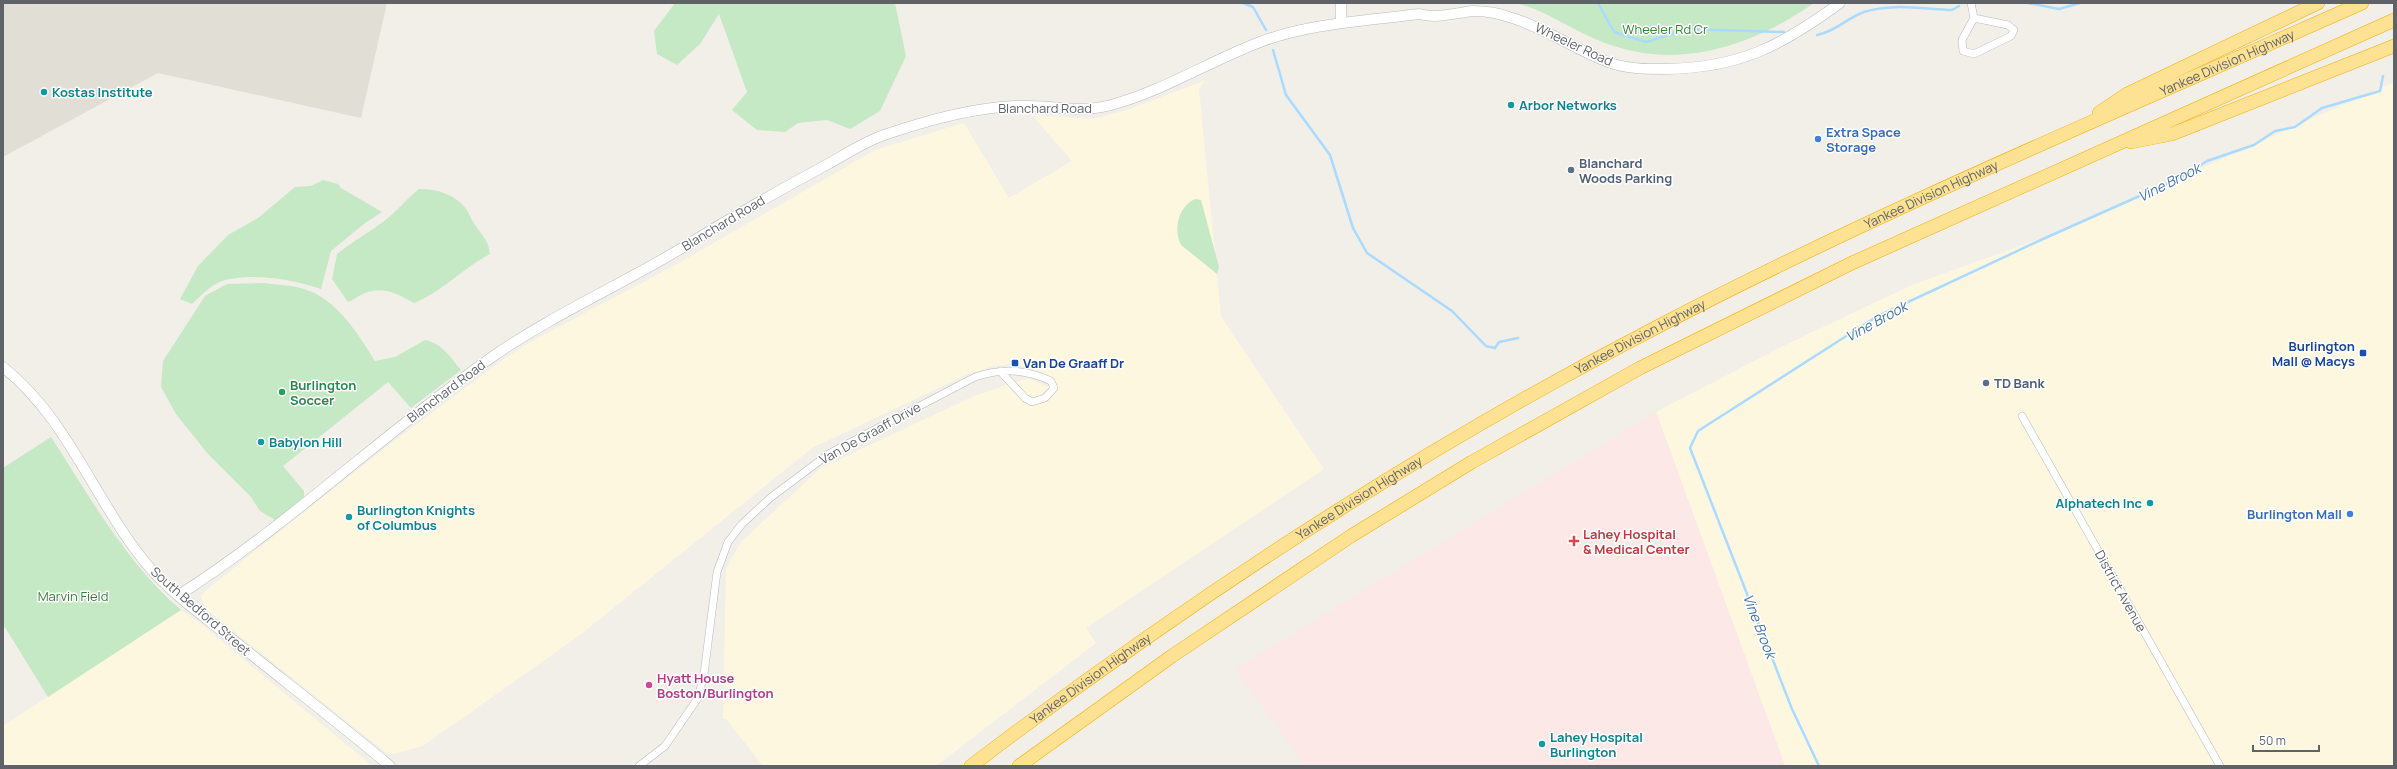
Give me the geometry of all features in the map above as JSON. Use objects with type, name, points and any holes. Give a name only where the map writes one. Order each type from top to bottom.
[{"type":"highway","points":[[2239,41],[2264,24],[2301,3]]},
{"type":"highway","points":[[2071,133],[2127,94],[2318,3]]},
{"type":"highway","name":"Yankee Division Highway","points":[[971,766],[1113,661],[1218,587],[1394,474],[1489,419],[1656,327],[1792,259],[1928,195],[2362,3]]},
{"type":"highway","name":"Yankee Division Highway","points":[[1020,766],[1172,656],[1345,540],[1472,462],[1565,408],[1640,368],[1852,263],[2394,20]]},
{"type":"highway","points":[[2345,65],[2394,40]]},
{"type":"highway","points":[[2108,147],[2172,134],[2394,46]]},
{"type":"main road","points":[[1341,3],[1341,23]]},
{"type":"main road","name":"Wheeler Road","points":[[1341,23],[1419,14],[1427,17],[1474,11],[1490,12],[1524,22],[1610,63],[1655,69],[1684,69],[1710,67],[1755,54],[1808,27],[1840,3]]},
{"type":"main road","name":"Blanchard Road","points":[[180,595],[260,540],[402,424],[515,342],[562,314],[658,262],[782,188],[866,143],[917,125],[985,109],[1028,106],[1074,110],[1103,107],[1139,95],[1257,43],[1308,28],[1341,23]]},
{"type":"main road","name":"South Bedford Street","points":[[3,367],[24,386],[44,409],[134,547],[160,578],[390,766]]},
{"type":"street","points":[[1971,3],[1974,18],[1962,40],[1963,51],[1974,54],[2011,36],[2014,30],[2008,25],[1974,18]]},
{"type":"street","name":"Van De Graaff Drive","points":[[639,766],[665,746],[676,733],[698,698],[704,674],[716,572],[728,542],[742,524],[770,498],[830,453],[974,377],[1000,371],[1018,370],[1032,373],[1051,381],[1054,388],[1045,398],[1032,402],[1024,398],[1000,371]]},
{"type":"street","name":"District Avenue","points":[[2022,416],[2220,766]]},
{"type":"shaded area","points":[[3,3],[387,3],[361,118],[158,73],[3,157]]},
{"type":"shaded area","points":[[1206,80],[1199,89],[1221,317],[1324,469],[1086,628],[1096,643],[936,766],[763,766],[726,719],[723,719],[726,569],[741,542],[821,468],[974,396],[1028,378],[1047,387],[1057,381],[1035,368],[1010,364],[993,366],[966,375],[812,448],[580,635],[423,746],[389,755],[206,609],[201,597],[205,591],[381,451],[501,361],[532,341],[672,267],[875,150],[964,123],[1009,198],[1072,161],[1032,115],[1094,119],[1127,110]]},
{"type":"shaded area","points":[[2394,82],[2394,766],[1785,766],[1656,412],[1783,346],[1912,285],[2056,233]]},
{"type":"shaded area","name":"Lahey Hospital & Medical Center","points":[[1656,412],[1785,766],[1305,766],[1235,669]]},
{"type":"shaded area","points":[[181,610],[201,624],[372,766],[3,766],[3,726]]},
{"type":"green space","points":[[675,3],[895,3],[906,56],[880,111],[850,129],[827,120],[798,123],[785,132],[757,130],[732,110],[747,92],[719,14],[700,44],[677,65],[657,54],[654,31]]},
{"type":"green space","name":"Wheeler Rd Cr","points":[[1516,3],[1814,3],[1766,31],[1740,42],[1714,50],[1687,54],[1660,55],[1633,51],[1605,43],[1539,11]]},
{"type":"green space","points":[[323,180],[338,184],[341,188],[382,212],[365,223],[331,251],[321,289],[286,280],[249,277],[225,280],[216,284],[192,304],[180,299],[198,266],[228,235],[258,218],[295,187],[311,186]]},
{"type":"green space","points":[[419,189],[445,193],[462,204],[483,235],[490,254],[434,293],[414,303],[396,294],[378,290],[365,293],[348,302],[332,279],[337,254],[388,218]]},
{"type":"green space","points":[[1195,199],[1201,200],[1219,267],[1217,274],[1181,245],[1179,239],[1177,226],[1181,213],[1189,203]]},
{"type":"green space","points":[[264,283],[304,289],[327,301],[354,329],[375,361],[395,357],[425,340],[441,348],[450,356],[461,370],[411,408],[388,382],[283,466],[304,491],[304,497],[275,520],[260,511],[251,497],[208,454],[176,414],[161,387],[163,361],[205,296],[227,284]]},
{"type":"green space","name":"Marvin Field","points":[[51,437],[95,506],[126,550],[161,592],[181,610],[48,697],[3,624],[3,468]]},
{"type":"waterway","points":[[1243,3],[1253,7],[1266,30]]},
{"type":"waterway","points":[[1598,3],[1614,32],[1646,42],[1687,29],[1784,32]]},
{"type":"waterway","points":[[2028,3],[2059,9],[2080,3]]},
{"type":"waterway","points":[[1817,35],[1830,31],[1858,15],[1874,9],[1908,7],[1952,10],[1959,6]]},
{"type":"waterway","points":[[1273,50],[1286,95],[1330,155],[1353,228],[1367,253],[1452,311],[1486,346],[1495,348],[1499,342],[1518,338]]},
{"type":"waterway","name":"Vine Brook","points":[[1819,766],[1792,709],[1690,448],[1698,431],[1876,317],[2043,239],[2180,178],[2207,161],[2254,145],[2275,131],[2295,127],[2322,108],[2380,91],[2383,76]]},
{"type":"place","name":"Kostas Institute","points":[[44,92]]},
{"type":"place","name":"Arbor Networks","points":[[1511,105]]},
{"type":"place","name":"Extra Space Storage","points":[[1818,139]]},
{"type":"place","name":"Blanchard Woods Parking","points":[[1571,170]]},
{"type":"place","name":"Burlington Mall @ Macys","points":[[2363,353]]},
{"type":"place","name":"Van De Graaff Dr","points":[[1015,363]]},
{"type":"place","name":"TD Bank","points":[[1986,383]]},
{"type":"place","name":"Burlington Soccer","points":[[282,392]]},
{"type":"place","name":"Babylon Hill","points":[[261,442]]},
{"type":"place","name":"Alphatech Inc","points":[[2150,503]]},
{"type":"place","name":"Burlington Mall","points":[[2350,514]]},
{"type":"place","name":"Burlington Knights of Columbus","points":[[349,517]]},
{"type":"place","name":"Lahey Hospital & Medical Center","points":[[1574,541]]},
{"type":"place","name":"Hyatt House Boston/Burlington","points":[[649,685]]},
{"type":"place","name":"Lahey Hospital Burlington","points":[[1542,744]]}]
